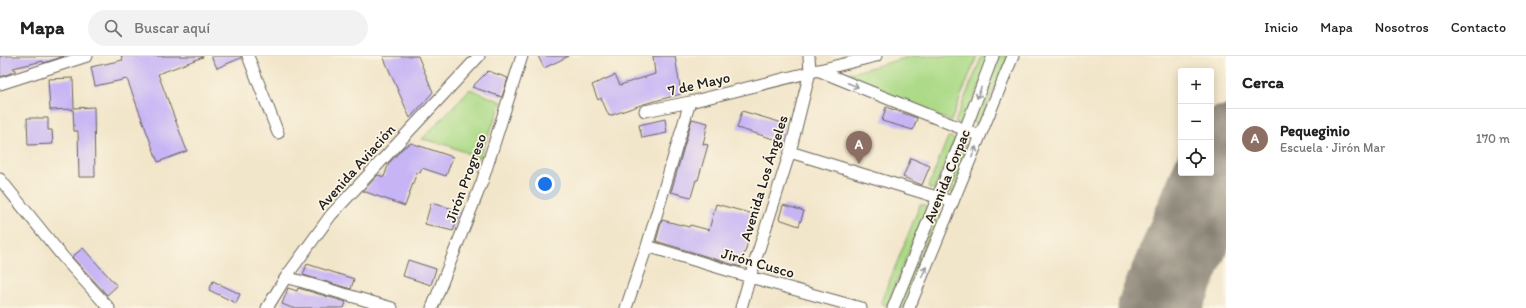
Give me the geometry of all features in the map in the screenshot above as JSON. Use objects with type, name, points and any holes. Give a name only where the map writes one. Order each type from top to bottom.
[{"type":"street","points":[[0,84],[87,56]]},
{"type":"street","points":[[248,56],[278,134]]},
{"type":"street","name":"Avenida Aviación","points":[[267,308],[286,278],[331,215],[479,56]]},
{"type":"street","name":"Jirón Progreso","points":[[432,308],[482,182],[522,56]]},
{"type":"street","name":"Avenida Los Ángeles","points":[[741,308],[790,152],[813,71],[809,56]]},
{"type":"street","name":"7 de Mayo","points":[[645,111],[690,102],[876,56]]},
{"type":"street","name":"Avenida Corpac","points":[[892,308],[965,130],[993,56]]},
{"type":"street","name":"Avenida Corpac","points":[[909,308],[1013,56]]},
{"type":"street","points":[[813,71],[980,136]]},
{"type":"street","points":[[626,308],[647,246],[690,102]]},
{"type":"street","points":[[790,152],[953,202]]},
{"type":"street","points":[[0,179],[63,257],[109,308]]},
{"type":"street","name":"Jirón Cusco","points":[[647,246],[861,308]]},
{"type":"street","points":[[286,278],[392,308]]},
{"type":"green space","points":[[912,56],[977,56],[951,121],[833,78]]},
{"type":"green space","points":[[982,56],[992,56],[963,125],[955,122]]},
{"type":"green space","points":[[999,56],[1009,56],[978,126],[972,122]]},
{"type":"green space","points":[[470,89],[502,102],[479,158],[447,145],[422,139]]},
{"type":"green space","points":[[948,137],[952,137],[955,140],[934,190],[928,188]]},
{"type":"green space","points":[[965,144],[971,148],[952,193],[945,191]]},
{"type":"green space","points":[[920,205],[924,205],[927,208],[887,305],[884,305],[881,302]]},
{"type":"green space","points":[[937,214],[943,217],[906,308],[897,308]]},
{"type":"building","points":[[0,56],[64,56],[44,63],[43,61],[13,68],[16,71],[0,77]]},
{"type":"building","points":[[121,56],[203,56],[158,74],[187,151],[158,162],[127,79],[95,86],[91,67],[123,60]]},
{"type":"building","points":[[211,56],[241,56],[241,58],[217,68]]},
{"type":"building","points":[[383,56],[418,56],[433,92],[410,118]]},
{"type":"building","points":[[538,56],[569,56],[544,68]]},
{"type":"building","points":[[653,56],[675,56],[681,94],[644,104],[609,116],[601,98],[598,100],[592,85],[615,75],[620,85],[655,74]]},
{"type":"building","points":[[488,71],[508,78],[502,97],[472,87]]},
{"type":"building","points":[[73,78],[74,108],[94,107],[95,177],[79,177],[78,131],[74,131],[73,109],[50,110],[48,79]]},
{"type":"building","points":[[886,107],[917,118],[913,130],[882,121]]},
{"type":"building","points":[[742,111],[786,124],[781,141],[737,128]]},
{"type":"building","points":[[27,118],[48,118],[48,130],[52,130],[53,144],[28,145]]},
{"type":"building","points":[[665,119],[667,133],[642,138],[639,125]]},
{"type":"building","points":[[692,119],[708,123],[703,144],[708,145],[698,180],[696,180],[691,197],[671,192]]},
{"type":"building","points":[[411,143],[453,157],[446,176],[422,168],[420,173],[417,172],[405,206],[363,191],[378,175],[384,177],[389,163],[403,148]]},
{"type":"building","points":[[911,158],[930,166],[922,185],[903,177]]},
{"type":"building","points":[[431,203],[461,211],[453,231],[425,224]]},
{"type":"building","points":[[716,204],[753,214],[745,240],[748,241],[741,267],[656,241],[662,220],[689,227],[690,225],[709,230]]},
{"type":"building","points":[[783,205],[804,211],[799,226],[779,219]]},
{"type":"building","points":[[83,248],[117,286],[107,295],[72,257]]},
{"type":"building","points":[[408,260],[436,269],[431,285],[403,276]]},
{"type":"building","points":[[307,264],[354,279],[351,289],[303,275]]},
{"type":"building","points":[[213,281],[240,294],[236,303],[209,290]]},
{"type":"building","points":[[288,288],[297,291],[298,288],[346,302],[344,308],[292,308],[282,304]]},
{"type":"taxiway","points":[[1153,308],[1162,301]]},
{"type":"runway","points":[[1159,308],[1226,147]]},
{"type":"place","name":"Pequeginio","points":[[859,164]]}]
